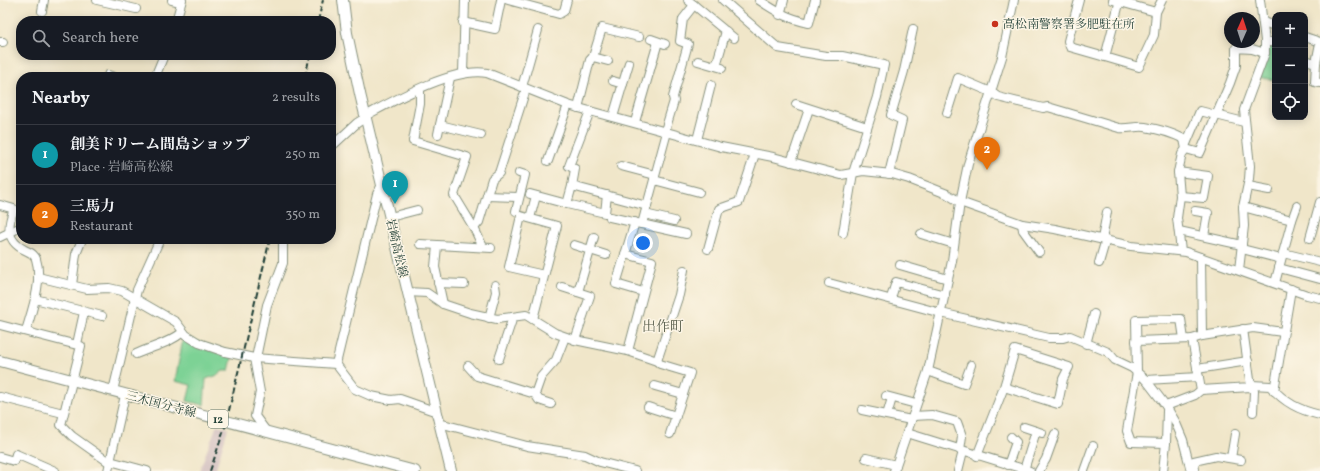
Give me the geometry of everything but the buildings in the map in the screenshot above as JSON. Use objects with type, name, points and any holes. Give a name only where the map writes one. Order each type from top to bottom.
[{"type":"main road","name":"岩崎高松線","points":[[343,0],[351,56],[451,471]]},
{"type":"main road","name":"三木国分寺線","points":[[0,361],[266,431],[402,469],[415,471]]},
{"type":"street","points":[[42,11],[44,0]]},
{"type":"street","points":[[98,0],[117,2],[136,9]]},
{"type":"street","points":[[172,0],[181,1],[177,16]]},
{"type":"street","points":[[463,74],[463,22],[466,0]]},
{"type":"street","points":[[463,22],[495,29],[501,0]]},
{"type":"street","points":[[508,0],[532,3],[559,14],[564,11],[567,0]]},
{"type":"street","points":[[723,0],[778,48],[826,56],[842,56],[884,65],[877,97],[853,174],[843,233]]},
{"type":"street","points":[[759,0],[780,15],[809,23],[815,0]]},
{"type":"street","points":[[780,15],[784,0]]},
{"type":"street","points":[[866,458],[895,468],[928,371],[945,296],[960,202],[968,164],[1002,57],[1014,0]]},
{"type":"street","points":[[1079,0],[1068,41],[1070,47],[1139,67],[1154,35],[1156,12],[1162,0]]},
{"type":"street","points":[[1239,270],[1242,247],[1243,207],[1248,186],[1250,166],[1244,122],[1244,110],[1264,53],[1265,41],[1260,0]]},
{"type":"street","points":[[1105,57],[1117,1],[1156,12]]},
{"type":"street","points":[[643,292],[616,284],[625,254],[638,223],[646,210],[655,177],[674,101],[673,97],[688,44],[680,41],[683,19],[691,3],[734,38]]},
{"type":"street","points":[[1263,22],[1272,25]]},
{"type":"street","points":[[578,108],[590,60],[593,57],[602,28],[639,37]]},
{"type":"street","points":[[474,228],[479,222],[492,180],[499,173],[524,88],[538,30]]},
{"type":"street","points":[[889,174],[902,120],[891,115],[904,71],[913,30]]},
{"type":"street","points":[[698,61],[719,67],[726,31]]},
{"type":"street","points":[[1308,38],[1320,43],[1316,63],[1315,82],[1320,83]]},
{"type":"street","points":[[1265,41],[1272,42]]},
{"type":"street","points":[[635,122],[658,42]]},
{"type":"street","points":[[1186,147],[1200,153],[1236,66],[1236,48],[1252,49],[1264,53]]},
{"type":"street","points":[[593,57],[608,61]]},
{"type":"street","points":[[157,72],[162,60]]},
{"type":"street","points":[[1308,61],[1316,63]]},
{"type":"street","points":[[613,117],[629,63]]},
{"type":"street","points":[[336,142],[365,117],[420,88],[463,74],[478,71],[487,73],[578,108],[635,122],[697,140],[792,162],[840,175],[853,174],[863,171],[889,174],[909,179],[947,194],[960,202],[1022,224],[1055,229],[1131,246],[1181,251],[1239,270],[1307,296],[1320,298]]},
{"type":"street","points":[[438,134],[450,78]]},
{"type":"street","points":[[947,113],[958,78],[991,92],[998,98],[1043,108],[1048,107],[1119,128],[1126,129],[1143,126],[1171,133],[1184,139],[1186,147]]},
{"type":"street","points":[[613,81],[623,84]]},
{"type":"street","points":[[697,140],[711,84]]},
{"type":"street","points":[[420,88],[419,110],[413,141],[467,157],[454,194],[487,248],[420,244]]},
{"type":"street","points":[[796,104],[864,126]]},
{"type":"street","points":[[548,161],[568,105]]},
{"type":"street","points":[[792,162],[809,109]]},
{"type":"street","points":[[566,204],[572,186],[575,169],[569,166],[590,111]]},
{"type":"street","points":[[1181,251],[1177,218],[1180,196],[1178,172],[1182,154],[1200,112],[1244,122]]},
{"type":"street","points":[[440,125],[481,135]]},
{"type":"street","points":[[708,249],[719,209],[739,202],[755,154]]},
{"type":"street","points":[[621,166],[699,192]]},
{"type":"street","points":[[1178,172],[1208,176],[1204,198],[1180,196]]},
{"type":"street","points":[[516,211],[518,197],[525,175],[519,173]]},
{"type":"street","points":[[336,364],[377,194],[382,185]]},
{"type":"street","points":[[572,186],[607,195],[674,221]]},
{"type":"street","points":[[1248,186],[1269,190]]},
{"type":"street","points":[[530,218],[533,195],[605,213],[607,195]]},
{"type":"street","points":[[487,196],[518,197]]},
{"type":"street","points":[[1310,238],[1320,202]]},
{"type":"street","points":[[0,205],[14,209],[10,218],[8,233],[13,242],[16,244]]},
{"type":"street","points":[[1275,283],[1297,206]]},
{"type":"street","points":[[1243,207],[1292,220]]},
{"type":"street","points":[[390,217],[417,210]]},
{"type":"street","points":[[1195,211],[1208,214],[1204,236]]},
{"type":"street","points":[[1099,263],[1104,239],[1107,212]]},
{"type":"street","points":[[533,319],[557,226],[521,216],[510,267],[544,275]]},
{"type":"street","points":[[610,216],[686,234]]},
{"type":"street","points":[[1022,224],[1023,230],[1039,252]]},
{"type":"street","points":[[0,237],[16,229]]},
{"type":"street","points":[[1179,231],[1282,256],[1320,262]]},
{"type":"street","points":[[921,234],[954,244]]},
{"type":"street","points":[[578,292],[594,237]]},
{"type":"street","points":[[16,244],[33,254],[36,258],[38,277],[35,299],[26,331]]},
{"type":"street","points":[[72,285],[76,254],[80,244]]},
{"type":"street","points":[[113,391],[135,297],[158,244]]},
{"type":"street","points":[[266,431],[255,416],[260,392],[255,358],[267,305],[283,263],[283,244]]},
{"type":"street","points":[[574,245],[606,255]]},
{"type":"street","points":[[437,246],[435,267],[443,304]]},
{"type":"street","points":[[625,254],[652,261],[628,351]]},
{"type":"street","points":[[1201,257],[1202,336]]},
{"type":"street","points":[[900,265],[948,279]]},
{"type":"street","points":[[1279,268],[1320,279]]},
{"type":"street","points":[[657,361],[679,295],[684,270]]},
{"type":"street","points":[[38,277],[87,289],[115,289],[135,297],[176,322],[183,332],[205,345],[225,352],[255,358],[336,364],[355,389],[371,396],[391,400],[400,400],[436,412]]},
{"type":"street","points":[[891,298],[896,282],[945,296]]},
{"type":"street","points":[[438,283],[464,284]]},
{"type":"street","points":[[829,283],[891,298],[941,313],[1048,338],[1063,338],[1070,336],[1108,352],[1115,360],[1132,368],[1146,380],[1166,406],[1183,440],[1191,471]]},
{"type":"street","points":[[489,318],[496,292],[495,285]]},
{"type":"street","points":[[562,287],[590,296],[575,340]]},
{"type":"street","points":[[1274,391],[1291,289]]},
{"type":"street","points":[[407,292],[427,293],[443,304],[489,318],[497,319],[523,314],[555,333],[575,340],[628,351],[657,361],[660,364],[690,373],[670,434]]},
{"type":"street","points":[[35,299],[102,316]]},
{"type":"street","points":[[77,344],[84,312]]},
{"type":"street","points":[[1086,344],[1094,314]]},
{"type":"street","points":[[499,359],[513,317]]},
{"type":"street","points":[[1166,443],[1131,442],[1127,431],[1137,372],[1136,320],[1181,319],[1198,373],[1201,390]]},
{"type":"street","points":[[0,325],[81,346],[61,425],[72,436],[109,465],[147,471]]},
{"type":"street","points":[[1136,341],[1188,339],[1253,328],[1283,332]]},
{"type":"street","points":[[1243,329],[1251,386],[1254,391],[1253,412]]},
{"type":"street","points":[[136,354],[151,347],[172,341],[183,332]]},
{"type":"street","points":[[535,394],[541,377],[556,360],[565,336]]},
{"type":"street","points":[[977,456],[1004,387],[1015,350],[1069,367],[1063,379],[1058,404],[1004,387]]},
{"type":"street","points":[[1146,380],[1198,373],[1248,361]]},
{"type":"street","points":[[928,371],[964,384],[970,365]]},
{"type":"street","points":[[468,366],[477,376],[535,394],[539,400],[551,404]]},
{"type":"street","points":[[655,386],[683,394]]},
{"type":"street","points":[[1166,406],[1195,395],[1201,390],[1270,386],[1274,391],[1301,410],[1320,415]]},
{"type":"street","points":[[109,465],[125,394]]},
{"type":"street","points":[[0,397],[63,413]]},
{"type":"street","points":[[887,415],[889,397],[916,404]]},
{"type":"street","points":[[1163,471],[1168,417],[1166,406]]},
{"type":"street","points":[[648,407],[676,416]]},
{"type":"street","points":[[862,410],[912,418],[932,415],[957,422],[962,436],[962,451],[958,471]]},
{"type":"street","points":[[439,423],[527,446],[585,455],[600,462],[635,471]]},
{"type":"street","points":[[907,433],[977,456],[1027,470],[1039,432],[1024,427]]},
{"type":"street","points":[[1039,471],[1046,459],[1055,434]]},
{"type":"street","points":[[1231,458],[1235,434]]},
{"type":"street","points":[[1008,465],[1016,442],[1011,437]]},
{"type":"street","points":[[1084,471],[1093,458],[1093,446]]},
{"type":"street","points":[[0,457],[14,461],[16,454],[55,471]]},
{"type":"street","points":[[1195,471],[1194,461],[1216,456],[1241,460]]},
{"type":"shaded area","points":[[217,425],[228,428],[215,471],[199,471]]},
{"type":"green space","points":[[1267,44],[1272,45],[1272,79],[1258,77]]},
{"type":"green space","points":[[186,337],[233,354],[229,371],[223,371],[218,375],[206,379],[204,405],[187,401],[191,385],[175,381],[183,339]]},
{"type":"railway","points":[[319,16],[323,0]]},
{"type":"railway","points":[[306,72],[309,60]]},
{"type":"railway","points":[[210,471],[225,427],[269,244]]},
{"type":"place","name":"高松南警察署多肥駐在所","points":[[995,24]]},
{"type":"place","name":"三馬力","points":[[987,170]]},
{"type":"place","name":"創美ドリーム間島ショップ","points":[[395,204]]},
{"type":"district","name":"出作町","points":[[663,326]]}]
